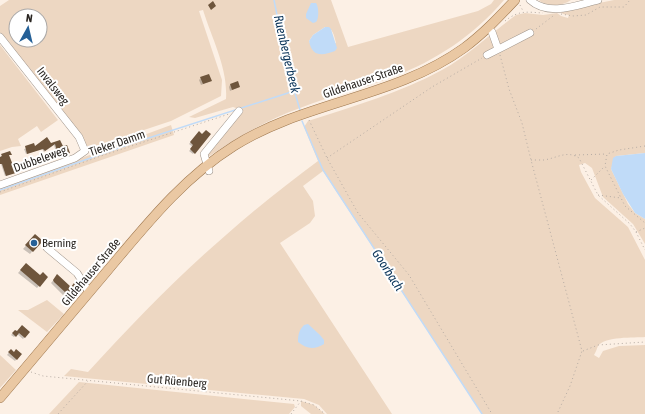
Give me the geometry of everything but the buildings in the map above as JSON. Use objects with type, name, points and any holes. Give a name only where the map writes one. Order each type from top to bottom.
[{"type":"main road","name":"Gildehauser Straße","points":[[0,398],[161,208],[233,147],[263,130],[294,117],[371,92],[414,76],[438,64],[464,48],[518,2]]},
{"type":"street","points":[[530,0],[540,7],[552,9],[568,8],[578,3],[598,0]]},
{"type":"street","points":[[489,28],[498,49]]},
{"type":"street","points":[[487,56],[530,33]]},
{"type":"street","name":"Invalsweg","points":[[0,37],[79,137],[87,154]]},
{"type":"street","points":[[208,169],[204,154],[239,110]]},
{"type":"street","name":"Dubbeleweg","points":[[0,185],[87,154]]},
{"type":"street","points":[[46,248],[77,273],[89,292]]},
{"type":"path","points":[[518,2],[524,12]]},
{"type":"path","points":[[530,33],[553,16],[552,9]]},
{"type":"path","points":[[502,24],[516,14],[532,12]]},
{"type":"path","points":[[498,49],[509,88],[522,123],[582,351],[570,386],[557,414]]},
{"type":"path","points":[[327,158],[432,87],[487,56]]},
{"type":"path","name":"Tieker Damm","points":[[0,192],[239,110]]},
{"type":"path","points":[[308,118],[327,158],[358,214],[408,275],[492,414]]},
{"type":"path","points":[[531,160],[545,160],[566,154],[607,154],[619,150],[645,146]]},
{"type":"path","points":[[87,154],[91,160]]},
{"type":"path","points":[[607,154],[605,166],[620,198],[625,206],[645,223]]},
{"type":"path","points":[[574,155],[579,158],[598,195],[630,224],[645,250]]},
{"type":"path","points":[[590,180],[605,166]]},
{"type":"path","points":[[598,195],[620,198]]},
{"type":"path","points":[[636,232],[645,228]]},
{"type":"path","points":[[582,351],[598,345],[645,342]]},
{"type":"path","name":"Gut Rüenberg","points":[[26,367],[38,375],[301,401],[314,405],[325,414]]},
{"type":"path","points":[[58,414],[89,381]]},
{"type":"path","points":[[291,414],[301,401]]},
{"type":"shaded area","points":[[9,0],[331,0],[348,47],[478,11],[491,4],[494,0],[504,0],[467,36],[439,55],[424,63],[408,71],[311,104],[276,118],[241,136],[208,157],[209,153],[239,109],[233,107],[195,118],[189,117],[226,99],[225,76],[219,54],[203,10],[199,11],[222,80],[221,96],[171,121],[90,148],[10,48],[48,48],[48,8],[8,8],[8,45],[0,35],[0,6]],"holes":[[[325,27],[328,27],[334,35],[336,43],[313,50],[309,41],[313,35]]]},
{"type":"shaded area","points":[[571,0],[559,5],[551,5],[543,3],[539,1]]},
{"type":"shaded area","points":[[614,0],[645,0],[645,153],[616,156],[611,169],[628,204],[635,213],[645,219],[645,244],[633,224],[603,197],[592,168],[585,163],[579,165],[581,172],[595,198],[628,227],[645,260],[645,337],[620,338],[607,341],[598,346],[594,355],[599,358],[603,351],[619,346],[645,345],[645,414],[482,414],[323,171],[303,186],[313,201],[315,216],[310,223],[280,243],[392,414],[327,414],[319,405],[304,399],[64,376],[71,369],[88,372],[155,301],[190,267],[259,206],[318,161],[304,127],[308,121],[410,86],[442,70],[461,58],[516,15],[525,13],[543,15],[557,13],[568,18],[569,15],[563,14],[560,11]]},
{"type":"shaded area","points":[[0,45],[58,120],[41,132],[37,126],[18,139],[21,146],[0,151]]},
{"type":"shaded area","points":[[171,125],[174,135],[0,195],[0,188]]},
{"type":"shaded area","points":[[47,300],[64,314],[47,332],[18,310],[28,310]]},
{"type":"shaded area","points":[[0,355],[16,370],[0,388]]},
{"type":"shaded area","points":[[79,382],[294,404],[295,407],[289,414],[49,414]]},
{"type":"shaded area","points":[[301,401],[314,405],[325,414],[311,414],[301,406]]},
{"type":"water","points":[[311,3],[316,3],[318,10],[317,20],[313,23],[306,18],[306,14]]},
{"type":"water","points":[[325,27],[329,27],[331,29],[337,48],[335,51],[330,53],[318,54],[312,50],[309,41],[313,35]]},
{"type":"water","points":[[645,153],[645,219],[635,213],[623,194],[611,169],[613,158],[616,156]]},
{"type":"water","points":[[308,324],[324,340],[324,344],[311,348],[298,342],[301,329],[304,325]]},
{"type":"waterway","name":"Ruenbergerbeek","points":[[274,0],[288,70],[300,110]]},
{"type":"waterway","points":[[0,190],[130,144],[288,93],[294,89]]},
{"type":"waterway","name":"Goorbach","points":[[302,121],[323,170],[482,414]]},
{"type":"place","name":"Berning","points":[[34,243]]}]
